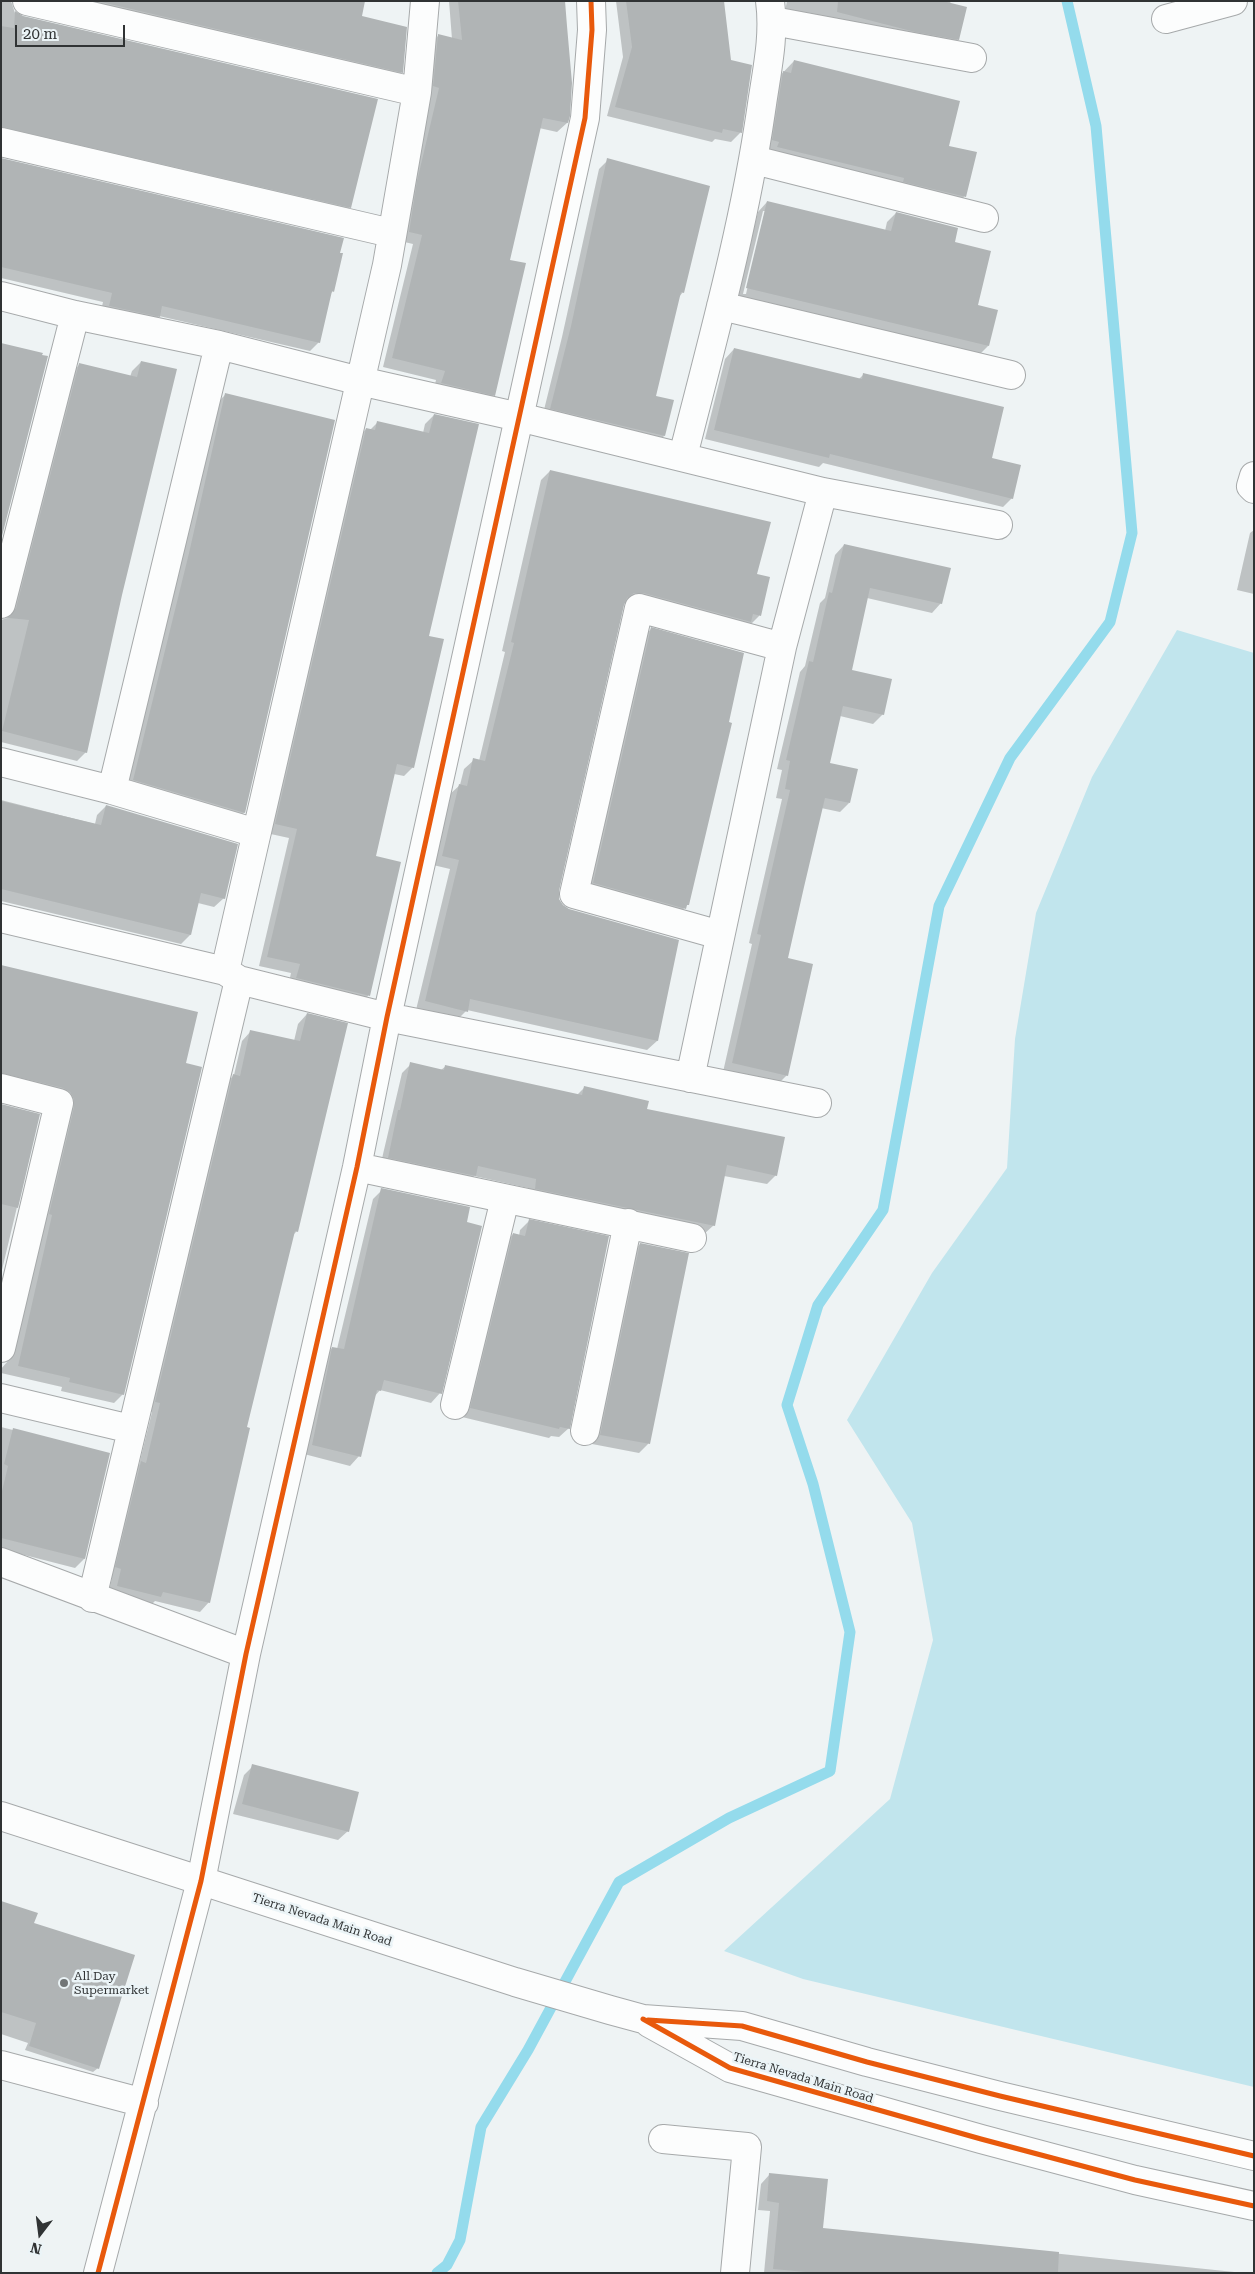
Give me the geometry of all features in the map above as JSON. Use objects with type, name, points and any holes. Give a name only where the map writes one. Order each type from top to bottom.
[{"type":"street","points":[[27,1],[417,92]]},
{"type":"street","points":[[92,1598],[232,975],[256,833],[387,265],[391,233],[417,92],[425,1]]},
{"type":"street","points":[[98,2273],[202,1881],[246,1654],[357,1166],[585,118],[592,30],[592,1]]},
{"type":"street","points":[[1166,19],[1233,1]]},
{"type":"street","points":[[683,456],[721,306],[754,160],[771,11],[972,58]]},
{"type":"street","points":[[1,142],[391,233]]},
{"type":"street","points":[[754,160],[984,218]]},
{"type":"street","points":[[1,296],[75,315],[219,345],[360,382],[519,417],[823,492],[998,525]]},
{"type":"street","points":[[721,306],[1010,375]]},
{"type":"street","points":[[1,604],[75,315]]},
{"type":"street","points":[[112,790],[219,345]]},
{"type":"street","points":[[1254,476],[1252,486],[1254,489]]},
{"type":"street","points":[[690,1078],[782,647],[823,492]]},
{"type":"street","points":[[720,935],[574,894],[639,608],[782,647]]},
{"type":"street","points":[[1,762],[112,790],[256,833]]},
{"type":"street","points":[[1,918],[232,975],[388,1017],[817,1103]]},
{"type":"street","points":[[1,1088],[59,1103],[1,1348]]},
{"type":"street","points":[[357,1166],[692,1238]]},
{"type":"street","points":[[455,1405],[505,1198]]},
{"type":"street","points":[[585,1432],[628,1223]]},
{"type":"street","points":[[1,1398],[131,1429]]},
{"type":"street","points":[[1,1562],[92,1598],[246,1654]]},
{"type":"street","name":"Tierra Nevada Main Road","points":[[1,1816],[514,1982],[643,2019],[742,2026],[867,2062],[981,2091],[1254,2156]]},
{"type":"street","name":"Tierra Nevada Main Road","points":[[643,2019],[730,2068],[981,2140],[1136,2180],[1254,2206]]},
{"type":"street","points":[[1,2065],[144,2103]]},
{"type":"street","points":[[663,2139],[747,2147],[735,2273]]},
{"type":"shaded area","points":[[1177,630],[1254,653],[1254,2087],[803,1979],[724,1951],[890,1799],[933,1640],[912,1523],[847,1420],[932,1273],[1007,1168],[1015,1039],[1036,913],[1092,777]]},
{"type":"building","points":[[97,1],[365,1],[362,16],[407,27],[403,73]]},
{"type":"building","points":[[458,1],[565,1],[572,83],[570,116],[568,123],[543,118],[510,260],[526,263],[495,396],[441,383],[445,371],[392,358],[422,235],[409,232],[417,181],[439,88],[433,86],[438,34],[462,40]]},
{"type":"building","points":[[626,1],[724,1],[731,60],[752,65],[742,133],[723,129],[722,133],[615,107],[632,47]]},
{"type":"building","points":[[838,1],[943,1],[967,7],[959,40],[915,32],[837,12]]},
{"type":"building","points":[[15,11],[23,16],[378,99],[351,208],[1,127],[1,26],[14,28]]},
{"type":"building","points":[[794,60],[960,101],[949,146],[977,152],[966,197],[903,182],[904,178],[777,147],[779,142],[772,140],[783,71],[791,73]]},
{"type":"building","points":[[1,158],[344,238],[340,253],[343,253],[320,343],[162,306],[160,317],[109,306],[112,293],[1,267]]},
{"type":"building","points":[[607,158],[710,186],[684,293],[681,292],[656,396],[674,400],[665,436],[550,409],[571,326]]},
{"type":"building","points":[[767,201],[891,231],[896,212],[958,228],[955,242],[991,251],[978,305],[998,310],[989,346],[746,288]]},
{"type":"building","points":[[1,343],[43,353],[42,355],[48,356],[1,540]]},
{"type":"building","points":[[734,348],[862,379],[863,373],[1004,407],[992,458],[1021,465],[1013,499],[830,454],[829,458],[714,430]]},
{"type":"building","points":[[141,361],[177,369],[122,595],[87,753],[2,731],[29,620],[8,618],[16,608],[79,363],[137,377]]},
{"type":"building","points":[[225,393],[335,420],[245,813],[133,780],[189,553]]},
{"type":"building","points":[[434,414],[479,424],[429,636],[444,639],[414,768],[397,764],[376,856],[401,862],[370,996],[296,978],[300,964],[267,957],[297,829],[275,824],[366,428],[375,430],[377,421],[429,433]]},
{"type":"building","points":[[550,470],[771,522],[757,574],[770,577],[761,616],[753,614],[751,622],[643,593],[634,593],[627,598],[559,891],[559,899],[569,909],[679,940],[658,1041],[470,999],[468,1012],[425,1001],[459,860],[442,856],[459,784],[467,786],[473,758],[485,761],[514,643],[511,642]]},
{"type":"building","points":[[844,544],[951,568],[942,604],[870,588],[852,670],[892,679],[884,715],[843,706],[830,763],[858,769],[850,803],[825,798],[804,887],[788,958],[813,964],[788,1076],[732,1063],[761,935],[757,934],[790,790],[785,789],[790,761],[786,760],[809,661],[813,662],[829,592],[832,593]]},
{"type":"building","points":[[651,627],[744,653],[729,722],[732,723],[689,905],[687,905],[686,909],[593,883]]},
{"type":"building","points":[[1,801],[101,825],[106,805],[238,844],[225,899],[201,893],[191,935],[1,889]]},
{"type":"building","points":[[1,965],[198,1012],[186,1063],[202,1067],[124,1395],[69,1382],[70,1378],[18,1366],[52,1215],[49,1214],[74,1107],[74,1099],[70,1092],[63,1088],[1,1073]]},
{"type":"building","points":[[307,1013],[348,1023],[298,1232],[295,1231],[247,1427],[250,1428],[210,1603],[163,1592],[161,1597],[117,1586],[121,1569],[115,1567],[141,1461],[146,1463],[160,1403],[155,1402],[233,1074],[240,1076],[250,1030],[300,1041]]},
{"type":"building","points":[[410,1062],[444,1070],[445,1065],[582,1095],[584,1086],[649,1101],[647,1109],[785,1137],[777,1176],[727,1165],[715,1226],[535,1189],[536,1179],[478,1166],[476,1176],[388,1158]]},
{"type":"building","points":[[1,1104],[40,1114],[18,1208],[1,1204]]},
{"type":"building","points":[[381,1188],[470,1207],[467,1222],[482,1226],[442,1394],[384,1380],[381,1391],[377,1390],[361,1457],[312,1445],[332,1347],[344,1349]]},
{"type":"building","points":[[529,1219],[609,1236],[570,1429],[560,1427],[559,1429],[470,1408],[513,1233],[525,1236]]},
{"type":"building","points":[[640,1243],[689,1253],[650,1444],[600,1435]]},
{"type":"building","points":[[13,1428],[110,1453],[85,1559],[1,1538],[1,1495],[8,1466],[4,1464]]},
{"type":"building","points":[[252,1764],[359,1792],[349,1832],[242,1804]]},
{"type":"building","name":"All Day Supermarket","points":[[1,1901],[38,1913],[34,1923],[135,1955],[99,2069],[29,2046],[36,2023],[1,2012]]},
{"type":"building","points":[[769,2173],[828,2179],[823,2228],[1059,2252],[1058,2273],[816,2273],[773,2269],[779,2203],[767,2201]]},
{"type":"waterway","points":[[437,2273],[447,2265],[460,2240],[481,2127],[528,2050],[619,1882],[729,1818],[830,1771],[850,1632],[813,1484],[787,1405],[818,1305],[883,1210],[939,906],[1010,758],[1110,622],[1132,533],[1096,126],[1067,1]]},
{"type":"cycle path","points":[[98,2273],[201,1881],[246,1654],[357,1167],[387,1017],[585,118],[592,30],[591,1]]},
{"type":"cycle path","points":[[643,2019],[730,2068],[981,2139],[1135,2180],[1254,2206]]},
{"type":"cycle path","points":[[648,2020],[742,2026],[867,2062],[1000,2096],[1254,2156]]},
{"type":"place","name":"All Day Supermarket","points":[[64,1983]]}]
